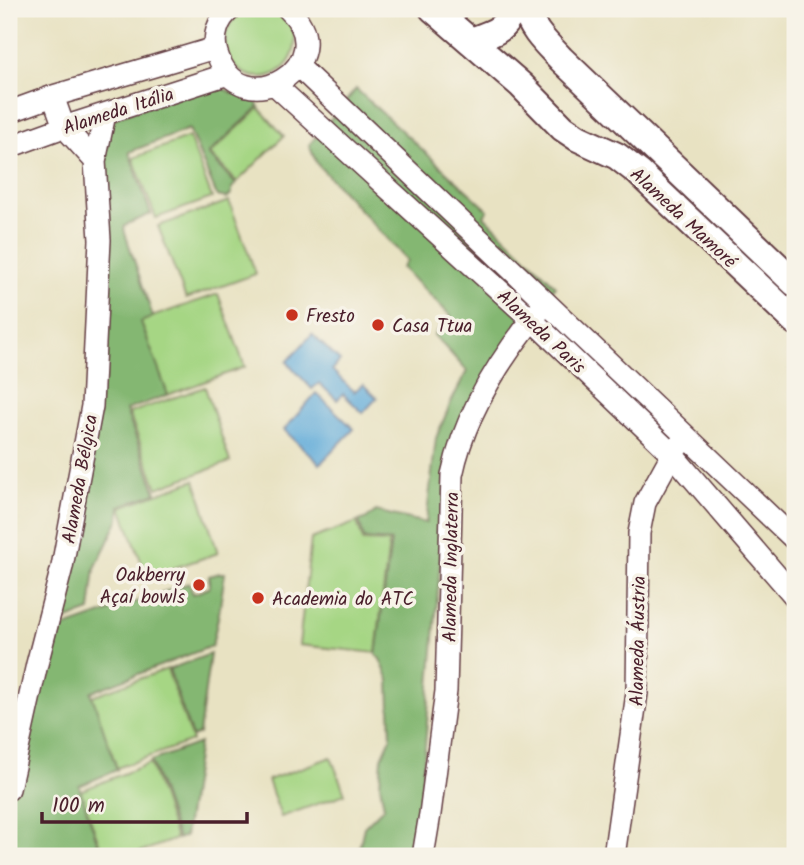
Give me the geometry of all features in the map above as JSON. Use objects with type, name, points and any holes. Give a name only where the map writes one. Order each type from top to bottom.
[{"type":"main road","points":[[471,41],[502,28],[513,9]]},
{"type":"main road","name":"Alameda Mamoré","points":[[436,10],[521,85],[564,128],[617,156],[639,173],[795,321]]},
{"type":"main road","name":"Alameda Mamoré","points":[[530,20],[561,59],[795,283]]},
{"type":"main road","points":[[700,232],[719,210]]},
{"type":"street","points":[[227,10],[216,35],[215,48],[220,62],[236,80],[255,87],[265,87],[275,85],[292,74],[302,55],[303,31],[288,9]]},
{"type":"street","name":"Alameda Itália","points":[[9,111],[215,48]]},
{"type":"street","name":"Alameda Paris","points":[[298,66],[795,540]]},
{"type":"street","name":"Alameda Itália","points":[[9,147],[228,74]]},
{"type":"street","name":"Alameda Paris","points":[[275,85],[531,320],[672,454],[794,594]]},
{"type":"street","points":[[53,96],[64,127],[95,162]]},
{"type":"street","name":"Alameda Bélgica","points":[[9,789],[62,567],[92,407],[100,240],[95,162],[105,114]]},
{"type":"street","name":"Alameda Inglaterra","points":[[423,856],[446,691],[452,475],[455,460],[464,430],[491,377],[547,302]]},
{"type":"street","name":"Alameda Áustria","points":[[614,856],[637,693],[639,533],[645,503],[672,454],[686,436]]},
{"type":"green space","points":[[260,7],[285,17],[295,42],[285,67],[260,77],[235,67],[225,42],[235,17]]},
{"type":"green space","points":[[214,84],[233,93],[252,95],[259,107],[208,154],[236,184],[227,198],[217,196],[189,129],[129,152],[151,214],[124,227],[153,317],[141,322],[168,395],[126,410],[156,493],[120,506],[119,519],[95,568],[90,611],[54,624],[106,274],[108,127],[118,116]]},
{"type":"green space","points":[[356,89],[488,210],[484,216],[556,286],[520,325],[450,444],[416,856],[363,856],[359,849],[364,827],[384,807],[380,785],[382,758],[391,738],[389,680],[376,655],[391,541],[364,539],[359,521],[376,511],[426,523],[436,438],[467,371],[434,335],[451,316],[402,268],[407,260],[317,164],[309,145]]},
{"type":"green space","points":[[259,108],[284,136],[237,182],[210,154]]},
{"type":"green space","points":[[189,137],[212,198],[156,218],[133,158]]},
{"type":"green space","points":[[229,201],[256,274],[186,299],[158,226]]},
{"type":"green space","points":[[218,294],[245,367],[168,395],[140,321]]},
{"type":"green space","points":[[205,387],[230,462],[157,488],[129,413]]},
{"type":"green space","points":[[195,480],[218,553],[147,577],[121,507]]},
{"type":"green space","points":[[357,522],[363,541],[389,542],[376,653],[299,645],[311,539]]},
{"type":"green space","points":[[225,573],[212,646],[91,692],[117,770],[79,786],[102,856],[9,856],[12,789],[51,632],[189,583],[193,594],[209,588],[209,576]]},
{"type":"green space","points":[[210,654],[199,734],[192,737],[169,669]]},
{"type":"green space","points":[[167,669],[192,741],[117,768],[92,696]]},
{"type":"green space","points":[[199,743],[185,836],[178,839],[151,761]]},
{"type":"green space","points":[[331,757],[345,794],[281,817],[268,780]]},
{"type":"green space","points":[[150,763],[176,839],[129,856],[104,856],[80,791]]},
{"type":"water","points":[[312,334],[340,361],[332,370],[354,392],[363,384],[377,398],[363,413],[343,394],[337,400],[319,383],[312,389],[287,362]]},
{"type":"water","points":[[316,393],[354,429],[320,464],[284,430]]},
{"type":"place","name":"Fresto","points":[[292,315]]},
{"type":"place","name":"Casa Ttua","points":[[378,325]]},
{"type":"place","name":"Oakberry Açaí bowls","points":[[199,585]]},
{"type":"place","name":"Academia do ATC","points":[[258,598]]}]
